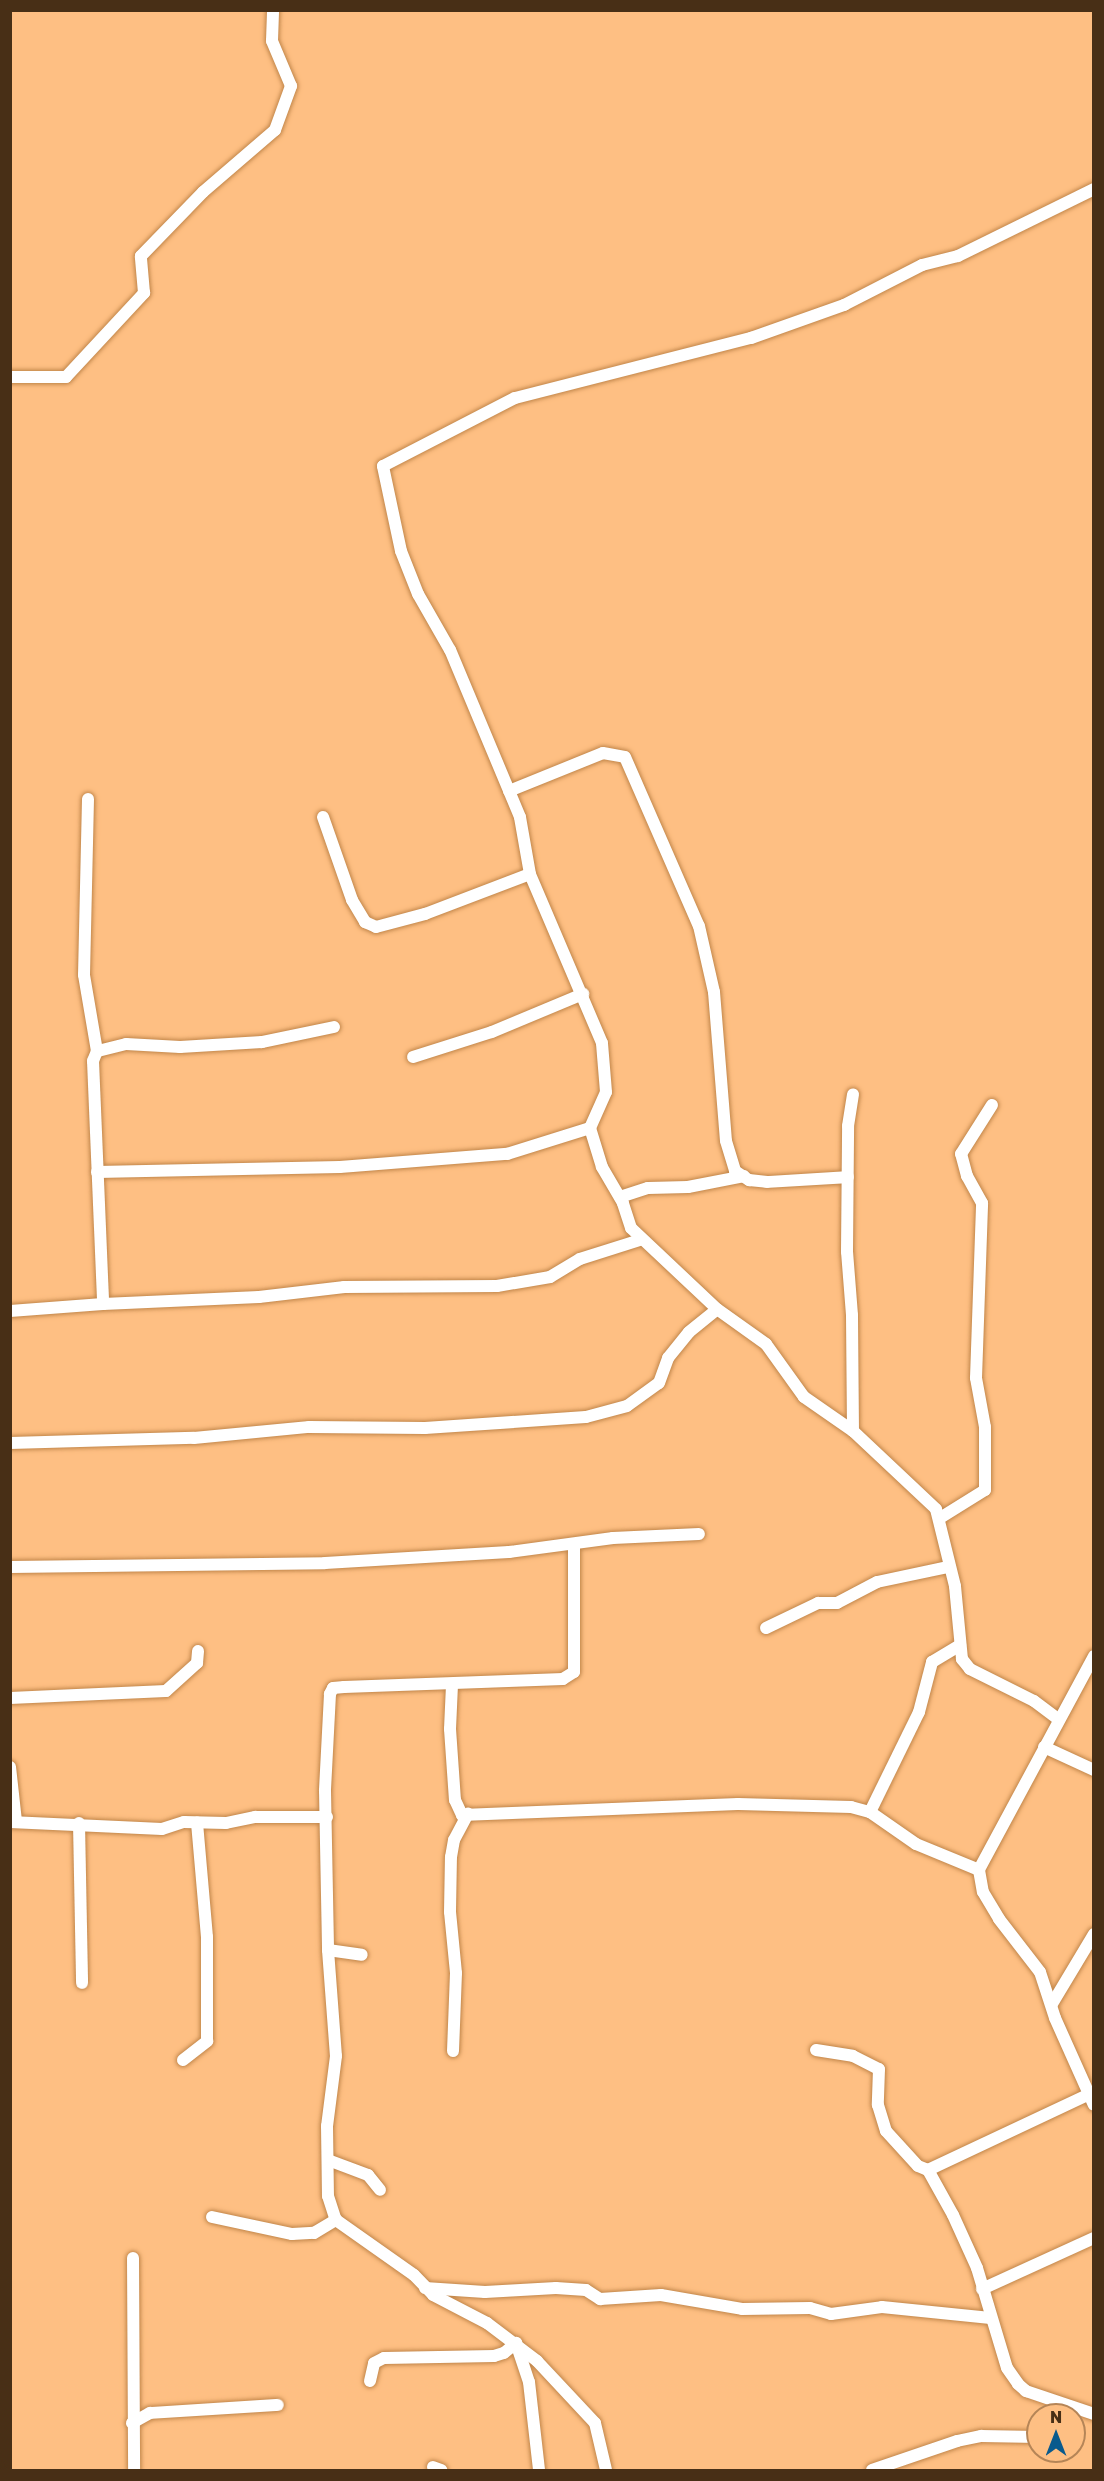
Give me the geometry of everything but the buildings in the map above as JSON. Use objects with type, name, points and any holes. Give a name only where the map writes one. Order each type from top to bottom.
[{"type":"street","points":[[10,377],[66,377],[144,293],[141,256],[203,192],[275,130],[291,86],[272,41],[273,10]]},
{"type":"street","points":[[1058,1719],[1034,1701],[970,1669],[962,1659],[955,1586],[948,1567],[940,1518],[936,1509],[853,1431],[804,1397],[766,1344],[717,1309],[640,1240],[626,1218],[620,1197],[602,1167],[590,1128],[606,1092],[606,1061],[583,994],[530,874],[520,817],[450,650],[418,594],[401,551],[383,466],[515,399],[751,338],[844,305],[922,265],[958,256],[1094,189]]},
{"type":"street","points":[[509,791],[603,753],[625,757],[699,926],[718,1021],[726,1141],[735,1171],[744,1176],[767,1182],[848,1177]]},
{"type":"street","points":[[88,799],[84,975],[97,1051],[93,1061],[103,1304]]},
{"type":"street","points":[[323,817],[352,900],[365,922],[376,927],[425,914],[530,874]]},
{"type":"street","points":[[413,1057],[492,1032],[583,994]]},
{"type":"street","points":[[97,1051],[126,1044],[180,1047],[262,1042],[334,1027]]},
{"type":"street","points":[[853,1094],[848,1177],[853,1431]]},
{"type":"street","points":[[940,1518],[985,1490],[986,1427],[976,1378],[982,1203],[967,1176],[961,1154],[992,1105]]},
{"type":"street","points":[[97,1172],[340,1167],[507,1154],[590,1128]]},
{"type":"street","points":[[620,1197],[648,1188],[688,1187],[744,1176]]},
{"type":"street","points":[[10,1311],[259,1297],[366,1286],[497,1286],[550,1277],[580,1259],[640,1240]]},
{"type":"street","points":[[10,1443],[194,1438],[309,1427],[437,1428],[586,1417],[627,1406],[659,1383],[668,1358],[689,1332],[717,1309]]},
{"type":"street","points":[[10,1567],[325,1563],[544,1550],[574,1544],[699,1534]]},
{"type":"street","points":[[574,1544],[574,1672],[563,1679],[333,1688],[330,1694],[327,1817],[328,1950],[336,2056],[327,2126],[328,2196],[336,2220],[414,2275],[425,2288],[516,2343],[594,2423],[606,2470]]},
{"type":"street","points":[[766,1628],[818,1603],[837,1603],[878,1582],[948,1567]]},
{"type":"street","points":[[870,1812],[919,1712],[932,1662],[960,1645]]},
{"type":"street","points":[[10,1698],[166,1691],[197,1663],[198,1651]]},
{"type":"street","points":[[1094,1656],[1058,1719],[979,1870],[983,1892],[1040,1972],[1091,2092],[1094,2105]]},
{"type":"street","points":[[452,1685],[450,1729],[455,1800],[462,1815],[738,1804],[835,1805],[870,1812],[916,1844],[979,1870]]},
{"type":"street","points":[[1044,1747],[1094,1770]]},
{"type":"street","points":[[10,1767],[13,1822],[162,1828],[197,1822],[282,1816],[327,1817]]},
{"type":"street","points":[[453,2051],[456,1973],[451,1857],[454,1840],[468,1814]]},
{"type":"street","points":[[183,2060],[207,2041],[207,1937],[197,1822]]},
{"type":"street","points":[[79,1823],[81,1983]]},
{"type":"street","points":[[1052,2004],[1073,1975],[1094,1934]]},
{"type":"street","points":[[328,1950],[362,1955]]},
{"type":"street","points":[[816,2050],[852,2056],[879,2069],[878,2104],[886,2131],[918,2166],[928,2170],[953,2215],[982,2289],[1007,2368],[1018,2384],[1026,2391],[1090,2413]]},
{"type":"street","points":[[928,2170],[1049,2115],[1091,2092]]},
{"type":"street","points":[[328,2160],[368,2175],[380,2190]]},
{"type":"street","points":[[212,2217],[292,2234],[314,2233],[336,2220]]},
{"type":"street","points":[[982,2289],[1094,2238]]},
{"type":"street","points":[[133,2258],[134,2470]]},
{"type":"street","points":[[425,2288],[485,2292],[556,2288],[586,2290],[600,2300],[661,2295],[742,2309],[810,2308],[831,2313],[882,2307],[990,2318]]},
{"type":"street","points":[[370,2381],[374,2363],[384,2358],[494,2356],[504,2353],[516,2343]]},
{"type":"street","points":[[516,2343],[529,2382],[539,2470]]},
{"type":"street","points":[[132,2423],[150,2413],[278,2405]]},
{"type":"street","points":[[872,2470],[957,2441],[981,2436],[1026,2437]]},
{"type":"street","points":[[433,2470],[433,2467],[441,2470]]}]
